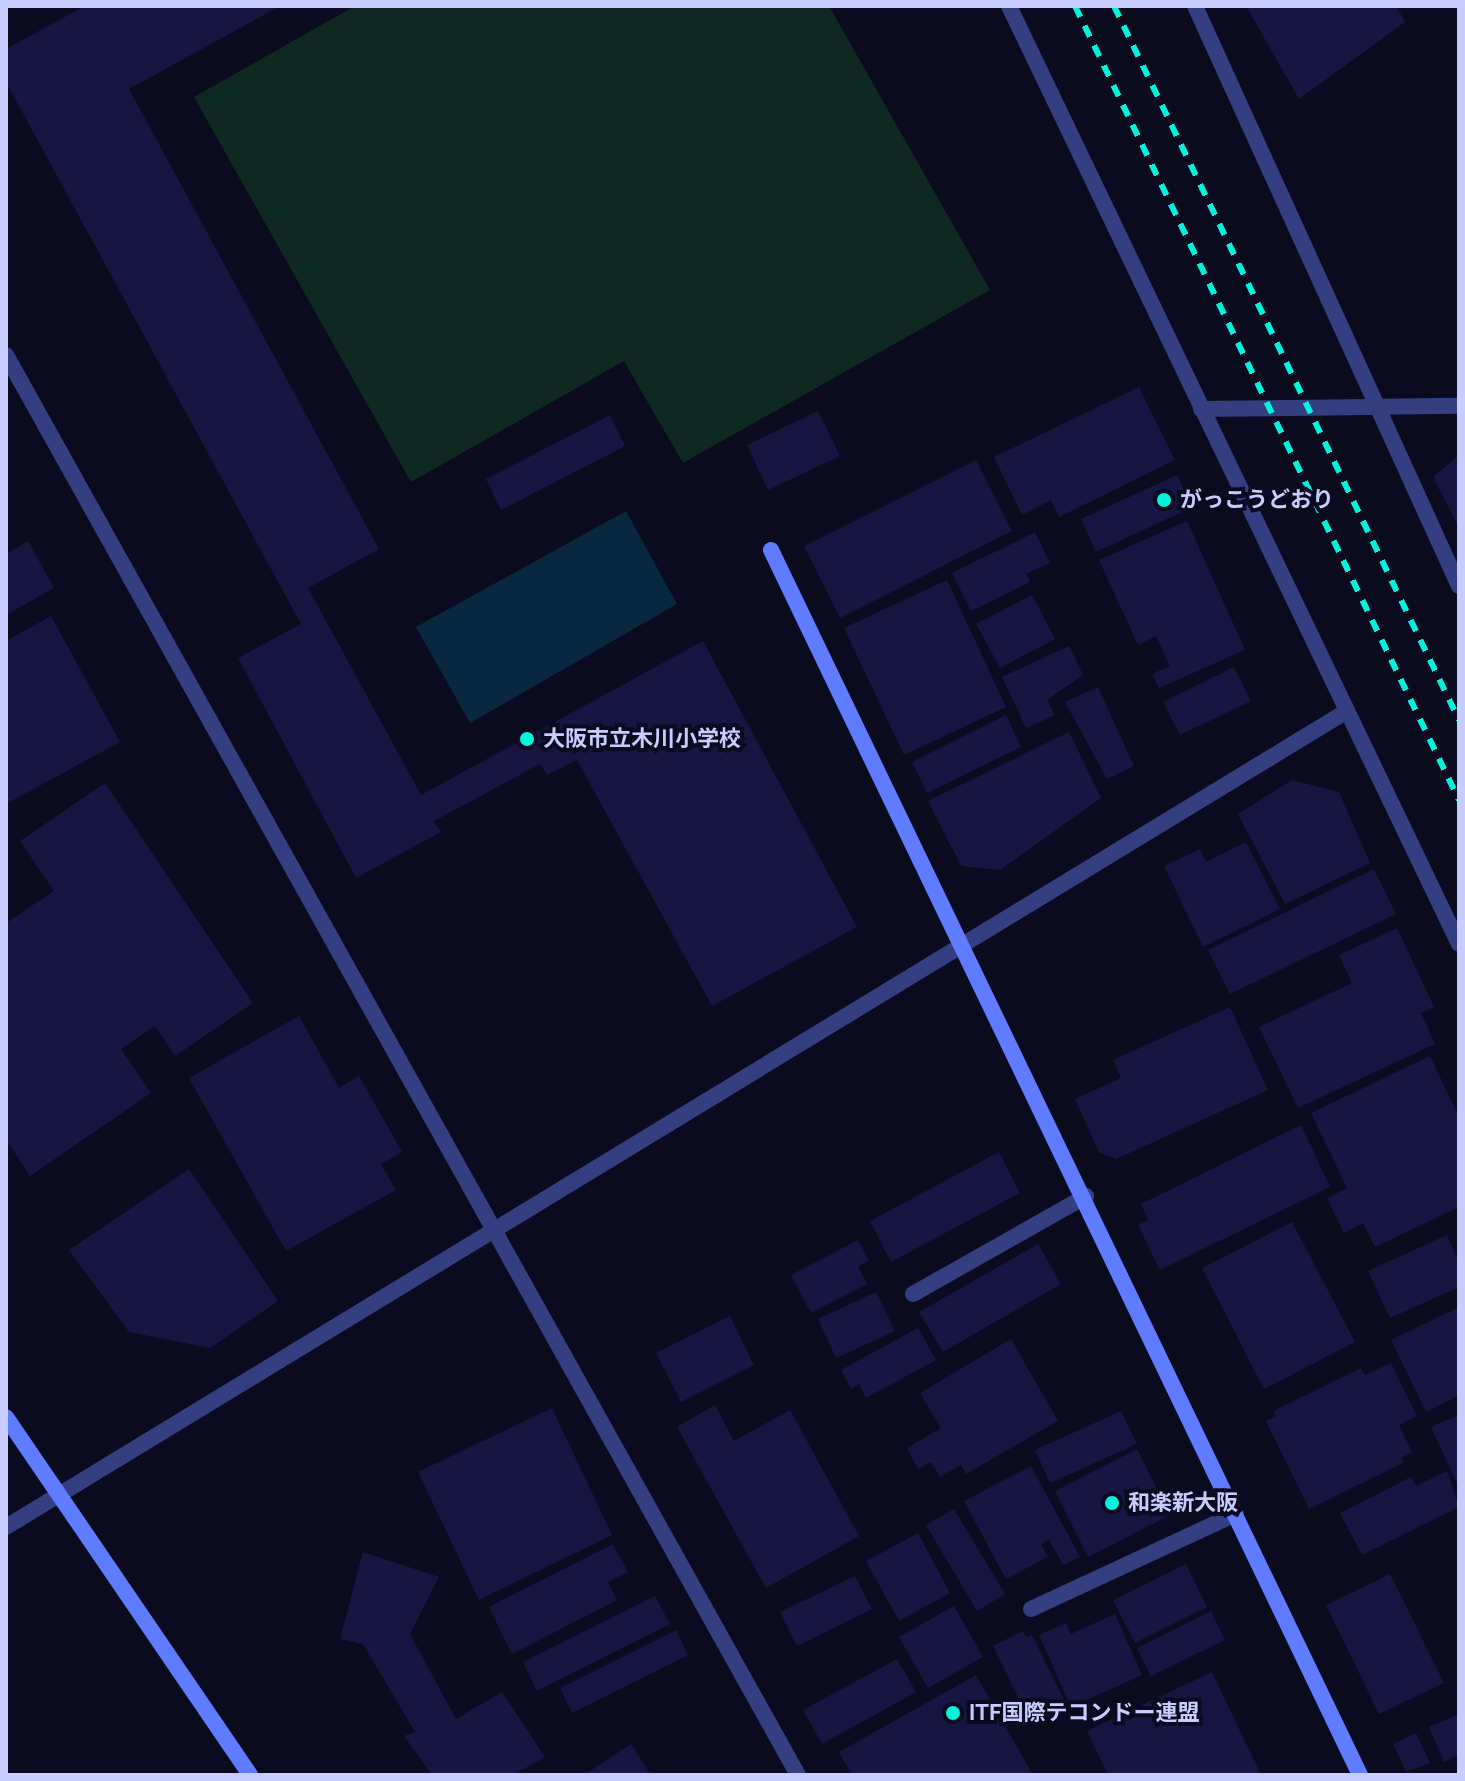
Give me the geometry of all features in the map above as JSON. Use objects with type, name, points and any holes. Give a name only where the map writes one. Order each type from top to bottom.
[{"type":"street","points":[[1009,6],[1459,944]]},
{"type":"street","points":[[1195,6],[1373,403],[1459,586]]},
{"type":"street","points":[[6,355],[498,1231],[798,1775]]},
{"type":"street","points":[[1201,409],[1373,403],[1459,406]]},
{"type":"street","points":[[771,550],[1086,1196],[1360,1775]]},
{"type":"street","points":[[6,1527],[498,1231],[1347,711]]},
{"type":"street","points":[[913,1294],[1086,1196]]},
{"type":"street","points":[[6,1417],[250,1775]]},
{"type":"street","points":[[1031,1609],[1236,1514]]},
{"type":"green space","points":[[355,6],[829,6],[990,290],[683,463],[624,361],[411,482],[194,97]]},
{"type":"water","points":[[626,511],[677,604],[470,723],[416,627]]},
{"type":"building","points":[[85,6],[280,6],[129,89],[379,549],[308,588],[421,795],[703,641],[857,927],[712,1006],[577,760],[547,775],[540,764],[434,821],[441,832],[356,878],[238,658],[301,624],[6,82],[6,49]]},
{"type":"building","points":[[1246,6],[1396,6],[1405,22],[1299,99]]},
{"type":"building","points":[[1139,387],[1175,460],[1059,517],[1051,500],[1022,515],[994,457]]},
{"type":"building","points":[[818,411],[840,456],[768,490],[747,445]]},
{"type":"building","points":[[610,415],[625,446],[501,510],[486,479]]},
{"type":"building","points":[[1459,455],[1459,528],[1433,477]]},
{"type":"building","points":[[976,460],[1012,531],[840,618],[804,546]]},
{"type":"building","points":[[1177,475],[1193,507],[1096,552],[1081,519]]},
{"type":"building","points":[[1187,521],[1245,650],[1159,688],[1152,674],[1170,666],[1156,636],[1138,645],[1099,560]]},
{"type":"building","points":[[1035,532],[1050,563],[1026,574],[1030,582],[971,611],[952,573]]},
{"type":"building","points":[[28,541],[54,588],[6,615],[6,554]]},
{"type":"building","points":[[947,580],[1006,707],[904,755],[844,628]]},
{"type":"building","points":[[1032,595],[1055,639],[1000,668],[976,624]]},
{"type":"building","points":[[51,616],[120,742],[6,804],[6,641]]},
{"type":"building","points":[[1069,646],[1083,675],[1047,700],[1055,715],[1026,728],[1002,677]]},
{"type":"building","points":[[1234,667],[1251,701],[1180,735],[1163,702]]},
{"type":"building","points":[[1098,687],[1134,766],[1107,779],[1065,702]]},
{"type":"building","points":[[1006,715],[1021,747],[927,793],[912,762]]},
{"type":"building","points":[[1069,732],[1101,798],[1000,870],[961,866],[928,801]]},
{"type":"building","points":[[1292,780],[1339,792],[1370,863],[1285,904],[1238,814]]},
{"type":"building","points":[[105,783],[253,1003],[175,1056],[155,1026],[121,1049],[151,1093],[30,1176],[6,1139],[6,923],[54,891],[20,841]]},
{"type":"building","points":[[1246,842],[1280,909],[1203,947],[1164,866],[1200,849],[1206,862]]},
{"type":"building","points":[[1374,869],[1396,914],[1230,994],[1208,950]]},
{"type":"building","points":[[1397,928],[1434,1007],[1421,1013],[1435,1044],[1298,1108],[1259,1027],[1352,983],[1339,955]]},
{"type":"building","points":[[1230,1007],[1268,1090],[1116,1159],[1099,1152],[1075,1099],[1121,1078],[1113,1060]]},
{"type":"building","points":[[299,1016],[339,1088],[359,1076],[402,1152],[381,1164],[396,1190],[286,1251],[189,1078]]},
{"type":"building","points":[[1430,1056],[1459,1117],[1459,1207],[1375,1247],[1363,1223],[1344,1233],[1327,1198],[1347,1188],[1311,1113]]},
{"type":"building","points":[[1301,1125],[1330,1187],[1160,1270],[1138,1225],[1148,1220],[1141,1204]]},
{"type":"building","points":[[999,1152],[1020,1193],[891,1262],[870,1221]]},
{"type":"building","points":[[189,1169],[278,1301],[210,1348],[129,1332],[69,1250]]},
{"type":"building","points":[[1292,1222],[1355,1342],[1264,1389],[1202,1268]]},
{"type":"building","points":[[1447,1235],[1459,1262],[1459,1287],[1390,1318],[1368,1271]]},
{"type":"building","points":[[858,1240],[869,1261],[858,1266],[867,1284],[811,1313],[791,1275]]},
{"type":"building","points":[[1038,1244],[1061,1284],[943,1352],[919,1312]]},
{"type":"building","points":[[876,1292],[895,1331],[836,1358],[818,1319]]},
{"type":"building","points":[[1459,1307],[1459,1395],[1426,1412],[1391,1340]]},
{"type":"building","points":[[730,1316],[754,1365],[681,1402],[656,1353]]},
{"type":"building","points":[[918,1328],[936,1360],[866,1398],[859,1384],[851,1389],[841,1370]]},
{"type":"building","points":[[1011,1339],[1058,1421],[966,1474],[961,1465],[940,1477],[931,1462],[918,1469],[907,1448],[941,1428],[920,1393]]},
{"type":"building","points":[[1391,1363],[1417,1416],[1399,1425],[1412,1452],[1401,1458],[1403,1463],[1309,1509],[1266,1421],[1276,1416],[1273,1411],[1361,1368],[1365,1375]]},
{"type":"building","points":[[715,1405],[734,1441],[790,1410],[859,1536],[766,1588],[677,1427]]},
{"type":"building","points":[[552,1408],[612,1535],[479,1600],[418,1472]]},
{"type":"building","points":[[1121,1411],[1137,1444],[1050,1483],[1035,1450]]},
{"type":"building","points":[[1459,1415],[1459,1488],[1431,1427]]},
{"type":"building","name":"和楽新大阪","points":[[1137,1449],[1170,1515],[1088,1557],[1055,1491]]},
{"type":"building","points":[[1031,1466],[1080,1557],[1063,1565],[1049,1540],[1041,1544],[1048,1557],[1006,1579],[964,1501]]},
{"type":"building","points":[[1447,1471],[1459,1507],[1362,1555],[1340,1513],[1411,1477],[1416,1486]]},
{"type":"building","points":[[954,1509],[1005,1594],[977,1611],[926,1525]]},
{"type":"building","points":[[918,1533],[950,1593],[899,1621],[866,1561]]},
{"type":"building","points":[[613,1544],[628,1572],[608,1582],[617,1600],[512,1654],[489,1607]]},
{"type":"building","points":[[363,1552],[439,1577],[410,1634],[456,1719],[502,1692],[545,1757],[513,1775],[432,1775],[404,1736],[415,1732],[363,1644],[340,1639]]},
{"type":"building","points":[[1186,1564],[1207,1607],[1135,1643],[1113,1600]]},
{"type":"building","points":[[1390,1574],[1444,1683],[1379,1714],[1326,1605]]},
{"type":"building","points":[[855,1576],[872,1609],[797,1646],[780,1612]]},
{"type":"building","points":[[655,1596],[670,1624],[537,1691],[523,1662]]},
{"type":"building","points":[[954,1606],[983,1657],[928,1688],[899,1637]]},
{"type":"building","points":[[1211,1611],[1225,1640],[1151,1676],[1137,1648]]},
{"type":"building","points":[[1115,1614],[1142,1675],[1071,1707],[1039,1635],[1066,1623],[1071,1634]]},
{"type":"building","points":[[676,1630],[688,1655],[572,1713],[560,1688]]},
{"type":"building","points":[[1023,1631],[1026,1637],[1032,1635],[1068,1708],[1032,1726],[993,1646]]},
{"type":"building","points":[[897,1659],[916,1692],[822,1744],[803,1710]]},
{"type":"building","points":[[1212,1672],[1261,1775],[1108,1775],[1087,1731]]},
{"type":"building","name":"ITF国際テコンドー連盟","points":[[976,1675],[1033,1775],[852,1775],[839,1752]]},
{"type":"building","points":[[1459,1714],[1459,1755],[1444,1762],[1429,1727]]},
{"type":"building","points":[[1416,1733],[1430,1763],[1406,1772],[1393,1744]]},
{"type":"building","points":[[631,1744],[651,1775],[584,1775]]},
{"type":"railway","points":[[1075,6],[1459,800]]},
{"type":"railway","points":[[1114,6],[1459,720]]},
{"type":"place","name":"がっこうどおり","points":[[1164,500]]},
{"type":"place","name":"大阪市立木川小学校","points":[[527,739]]},
{"type":"place","name":"和楽新大阪","points":[[1112,1503]]},
{"type":"place","name":"ITF国際テコンドー連盟","points":[[953,1713]]}]
